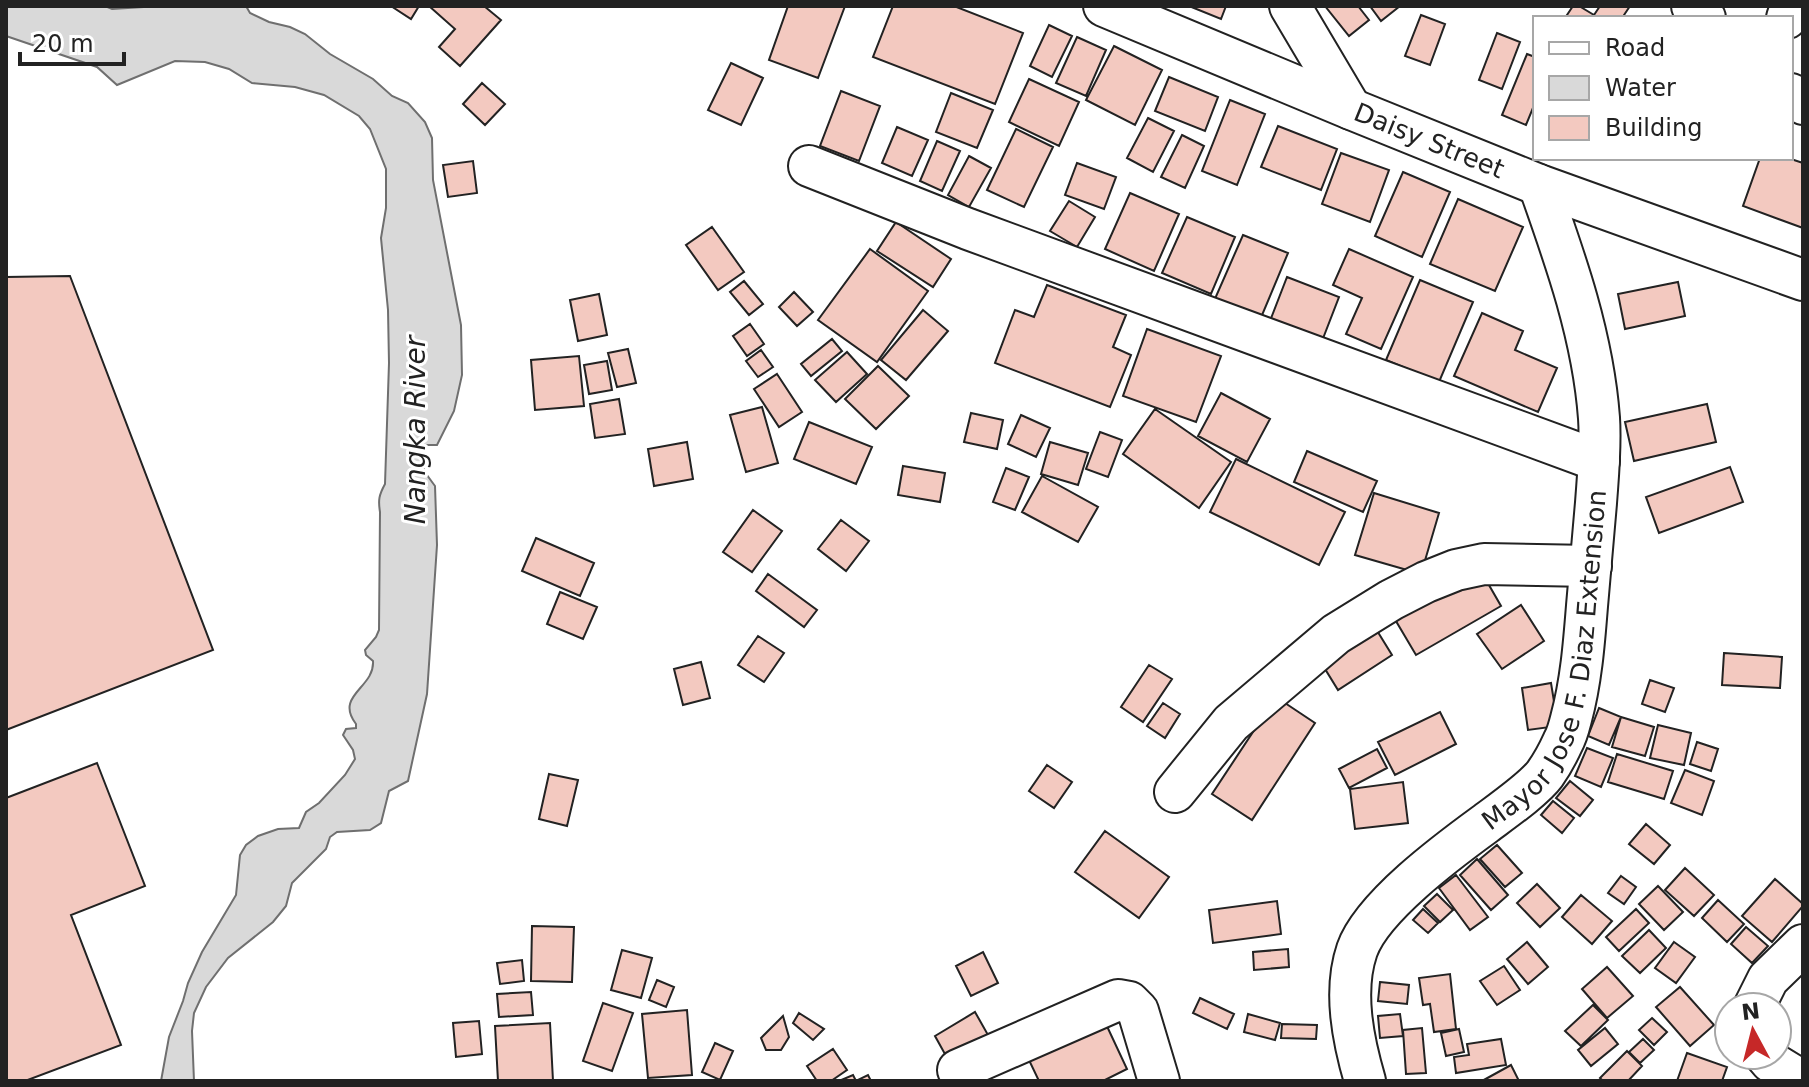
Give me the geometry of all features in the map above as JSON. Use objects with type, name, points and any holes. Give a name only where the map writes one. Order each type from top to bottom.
[{"type":"street","name":"Daisy Street","points":[[1104,6],[1539,185],[1803,280]]},
{"type":"street","points":[[1290,6],[1351,109]]},
{"type":"street","points":[[809,166],[968,229],[1599,461]]},
{"type":"street","name":"Mayor Jose F. Diaz Extension","points":[[1365,1081],[1355,1043],[1351,1010],[1350,980],[1357,948],[1378,916],[1408,886],[1544,776],[1565,739],[1576,698],[1584,650],[1599,461],[1598,408],[1585,327],[1539,185]]},
{"type":"street","points":[[1175,792],[1231,723],[1336,634],[1391,600],[1456,570],[1484,564],[1591,566]]},
{"type":"street","points":[[1762,991],[1768,979],[1803,945]]},
{"type":"street","points":[[958,1070],[1118,1000],[1129,1002],[1138,1011],[1159,1081]]},
{"type":"water","name":"Nangka River","points":[[6,6],[105,6],[112,9],[246,6],[250,13],[305,34],[330,54],[373,79],[392,96],[408,103],[425,122],[432,138],[433,180],[461,325],[462,375],[454,411],[437,445],[425,445],[424,471],[435,486],[437,545],[427,694],[408,781],[389,791],[381,823],[370,830],[337,832],[330,837],[326,849],[292,883],[286,906],[273,922],[228,958],[206,987],[194,1013],[194,1081],[161,1081],[169,1037],[202,952],[236,895],[240,855],[246,845],[258,836],[278,829],[299,828],[306,812],[319,803],[345,775],[355,759],[343,735],[346,729],[356,728],[350,706],[352,698],[372,670],[373,661],[365,650],[379,630],[379,501],[385,484],[389,363],[381,238],[386,208],[386,169],[370,129],[359,116],[324,95],[295,87],[252,83],[229,69],[205,62],[175,61],[117,85],[97,67],[6,36]]},
{"type":"building","points":[[391,6],[419,6],[411,19]]},
{"type":"building","points":[[429,6],[484,6],[501,20],[460,66],[439,47],[455,29]]},
{"type":"building","points":[[788,6],[845,6],[818,78],[769,60]]},
{"type":"building","points":[[893,6],[954,6],[1023,33],[995,104],[873,57]]},
{"type":"building","points":[[1189,6],[1226,6],[1221,19]]},
{"type":"building","points":[[1325,6],[1358,6],[1369,20],[1349,36]]},
{"type":"building","points":[[1370,6],[1400,6],[1381,21]]},
{"type":"building","points":[[1573,6],[1594,15],[1600,6],[1630,6],[1623,16],[1566,16]]},
{"type":"building","points":[[1421,15],[1445,24],[1430,65],[1405,56]]},
{"type":"building","points":[[1049,25],[1072,36],[1052,77],[1030,66]]},
{"type":"building","points":[[1497,33],[1520,42],[1502,89],[1479,80]]},
{"type":"building","points":[[1077,37],[1106,50],[1086,96],[1056,83]]},
{"type":"building","points":[[1114,46],[1162,70],[1135,125],[1086,100]]},
{"type":"building","points":[[1527,54],[1533,56],[1533,108],[1526,125],[1502,115]]},
{"type":"building","points":[[731,63],[763,78],[741,125],[708,110]]},
{"type":"building","points":[[1169,77],[1218,97],[1205,131],[1155,111]]},
{"type":"building","points":[[1029,79],[1079,102],[1059,146],[1009,122]]},
{"type":"building","points":[[482,83],[505,104],[485,125],[463,104]]},
{"type":"building","points":[[841,91],[880,106],[859,161],[820,146]]},
{"type":"building","points":[[951,93],[993,110],[977,148],[936,132]]},
{"type":"building","points":[[1230,100],[1265,114],[1237,185],[1202,171]]},
{"type":"building","points":[[1148,118],[1174,131],[1153,172],[1127,158]]},
{"type":"building","points":[[1278,126],[1337,149],[1321,190],[1261,167]]},
{"type":"building","points":[[897,127],[928,140],[912,176],[882,163]]},
{"type":"building","points":[[1016,129],[1053,147],[1024,207],[987,190]]},
{"type":"building","points":[[1182,135],[1204,146],[1185,188],[1161,177]]},
{"type":"building","points":[[937,141],[960,151],[942,191],[920,181]]},
{"type":"building","points":[[1341,153],[1389,170],[1370,222],[1322,204]]},
{"type":"building","points":[[969,156],[991,168],[969,207],[948,195]]},
{"type":"building","points":[[1759,160],[1793,160],[1803,163],[1803,228],[1743,206]]},
{"type":"building","points":[[473,161],[477,193],[448,197],[443,165]]},
{"type":"building","points":[[1077,163],[1116,177],[1104,209],[1065,195]]},
{"type":"building","points":[[1403,172],[1450,192],[1422,257],[1375,236]]},
{"type":"building","points":[[1130,193],[1179,214],[1154,271],[1105,249]]},
{"type":"building","points":[[1458,199],[1523,227],[1495,291],[1430,264]]},
{"type":"building","points":[[1069,201],[1095,217],[1077,247],[1050,231]]},
{"type":"building","points":[[1187,217],[1235,237],[1211,294],[1162,273]]},
{"type":"building","points":[[896,222],[951,259],[933,287],[877,251]]},
{"type":"building","points":[[712,227],[744,272],[718,290],[686,245]]},
{"type":"building","points":[[1243,235],[1288,253],[1260,320],[1214,301]]},
{"type":"building","points":[[870,249],[928,291],[877,362],[818,320]]},
{"type":"building","points":[[1349,249],[1413,277],[1381,349],[1346,334],[1362,298],[1333,285]]},
{"type":"building","points":[[70,276],[213,650],[6,730],[6,277]]},
{"type":"building","points":[[1287,277],[1339,297],[1322,341],[1270,321]]},
{"type":"building","points":[[1420,280],[1473,302],[1439,382],[1386,360]]},
{"type":"building","points":[[744,281],[763,304],[749,315],[730,292]]},
{"type":"building","points":[[1678,282],[1685,316],[1625,329],[1618,294]]},
{"type":"building","points":[[1047,285],[1126,315],[1113,347],[1131,355],[1110,407],[995,363],[1015,310],[1034,317]]},
{"type":"building","points":[[794,292],[813,312],[797,326],[779,307]]},
{"type":"building","points":[[599,294],[607,335],[578,341],[570,300]]},
{"type":"building","points":[[923,310],[948,331],[906,380],[881,360]]},
{"type":"building","points":[[1482,313],[1523,331],[1515,350],[1557,368],[1538,412],[1454,376]]},
{"type":"building","points":[[750,324],[764,344],[747,356],[733,336]]},
{"type":"building","points":[[1147,329],[1221,356],[1196,422],[1123,396]]},
{"type":"building","points":[[832,339],[842,351],[811,376],[801,364]]},
{"type":"building","points":[[628,349],[636,383],[617,387],[608,353]]},
{"type":"building","points":[[761,350],[773,367],[758,377],[746,361]]},
{"type":"building","points":[[847,352],[867,374],[836,402],[815,380]]},
{"type":"building","points":[[579,356],[584,406],[535,410],[531,360]]},
{"type":"building","points":[[607,361],[612,390],[589,394],[584,365]]},
{"type":"building","points":[[878,366],[909,396],[876,429],[845,399]]},
{"type":"building","points":[[777,374],[802,412],[779,427],[754,389]]},
{"type":"building","points":[[1221,393],[1270,419],[1247,462],[1198,436]]},
{"type":"building","points":[[619,399],[625,434],[595,438],[590,404]]},
{"type":"building","points":[[1707,404],[1716,442],[1634,461],[1625,422]]},
{"type":"building","points":[[762,407],[778,463],[746,472],[730,415]]},
{"type":"building","points":[[1155,409],[1231,462],[1199,508],[1123,454]]},
{"type":"building","points":[[971,413],[1003,420],[997,449],[964,442]]},
{"type":"building","points":[[1021,415],[1050,428],[1036,457],[1008,444]]},
{"type":"building","points":[[809,422],[872,447],[856,484],[794,459]]},
{"type":"building","points":[[1100,432],[1122,440],[1108,477],[1086,469]]},
{"type":"building","points":[[687,442],[693,479],[654,486],[648,449]]},
{"type":"building","points":[[1050,442],[1088,453],[1078,485],[1041,474]]},
{"type":"building","points":[[1307,451],[1377,481],[1363,512],[1294,482]]},
{"type":"building","points":[[1236,459],[1345,512],[1319,565],[1210,512]]},
{"type":"building","points":[[903,466],[945,473],[940,502],[898,495]]},
{"type":"building","points":[[1730,467],[1743,502],[1659,533],[1646,497]]},
{"type":"building","points":[[1006,468],[1029,477],[1015,510],[993,502]]},
{"type":"building","points":[[1042,476],[1098,507],[1078,542],[1022,512]]},
{"type":"building","points":[[1374,493],[1439,513],[1421,574],[1355,555]]},
{"type":"building","points":[[753,510],[782,531],[752,572],[723,552]]},
{"type":"building","points":[[841,520],[869,541],[846,571],[818,549]]},
{"type":"building","points":[[536,538],[594,563],[580,596],[522,571]]},
{"type":"building","points":[[1478,566],[1501,606],[1416,655],[1393,616]]},
{"type":"building","points":[[768,574],[817,610],[804,627],[756,591]]},
{"type":"building","points":[[560,592],[597,607],[583,639],[547,624]]},
{"type":"building","points":[[1521,605],[1544,641],[1502,669],[1477,634]]},
{"type":"building","points":[[1376,629],[1392,655],[1338,690],[1322,664]]},
{"type":"building","points":[[758,636],[784,653],[764,682],[738,665]]},
{"type":"building","points":[[1724,653],[1782,657],[1780,688],[1722,685]]},
{"type":"building","points":[[701,662],[710,698],[683,705],[674,669]]},
{"type":"building","points":[[1149,665],[1172,679],[1143,722],[1121,707]]},
{"type":"building","points":[[1650,680],[1674,688],[1665,712],[1642,704]]},
{"type":"building","points":[[1551,683],[1558,726],[1528,730],[1522,688]]},
{"type":"building","points":[[1276,697],[1315,723],[1252,820],[1212,794]]},
{"type":"building","points":[[1163,703],[1180,714],[1165,738],[1147,726]]},
{"type":"building","points":[[1599,708],[1621,717],[1609,745],[1588,736]]},
{"type":"building","points":[[1440,712],[1456,744],[1395,775],[1378,742]]},
{"type":"building","points":[[1621,717],[1654,727],[1645,756],[1612,747]]},
{"type":"building","points":[[1658,725],[1691,733],[1684,765],[1650,758]]},
{"type":"building","points":[[1697,742],[1718,749],[1711,771],[1690,764]]},
{"type":"building","points":[[1587,748],[1613,758],[1601,787],[1575,776]]},
{"type":"building","points":[[1377,749],[1387,768],[1349,788],[1339,769]]},
{"type":"building","points":[[1617,754],[1673,771],[1664,799],[1608,782]]},
{"type":"building","points":[[97,763],[145,886],[71,915],[121,1045],[25,1081],[6,1081],[6,798]]},
{"type":"building","points":[[1047,765],[1072,782],[1054,808],[1029,791]]},
{"type":"building","points":[[1685,770],[1714,781],[1702,815],[1671,803]]},
{"type":"building","points":[[549,774],[578,780],[567,826],[539,819]]},
{"type":"building","points":[[1570,781],[1593,800],[1580,816],[1556,798]]},
{"type":"building","points":[[1403,782],[1408,823],[1355,829],[1350,789]]},
{"type":"building","points":[[1553,801],[1574,818],[1562,833],[1541,815]]},
{"type":"building","points":[[1646,824],[1670,845],[1654,864],[1629,844]]},
{"type":"building","points":[[1105,831],[1169,877],[1139,918],[1075,872]]},
{"type":"building","points":[[1497,845],[1522,873],[1505,887],[1480,859]]},
{"type":"building","points":[[1477,859],[1508,895],[1491,910],[1460,875]]},
{"type":"building","points":[[1685,868],[1714,895],[1694,916],[1665,890]]},
{"type":"building","points":[[1456,875],[1488,917],[1470,930],[1439,888]]},
{"type":"building","points":[[1621,876],[1636,887],[1624,904],[1608,893]]},
{"type":"building","points":[[1775,879],[1803,906],[1772,942],[1742,916]]},
{"type":"building","points":[[1537,884],[1560,908],[1540,927],[1517,903]]},
{"type":"building","points":[[1658,886],[1683,912],[1664,930],[1639,904]]},
{"type":"building","points":[[1437,894],[1453,910],[1440,922],[1424,906]]},
{"type":"building","points":[[1581,895],[1612,921],[1592,944],[1562,917]]},
{"type":"building","points":[[1718,900],[1744,924],[1727,942],[1702,918]]},
{"type":"building","points":[[1277,901],[1281,934],[1213,943],[1209,910]]},
{"type":"building","points":[[1423,909],[1438,923],[1428,933],[1413,920]]},
{"type":"building","points":[[1636,909],[1649,923],[1619,951],[1606,937]]},
{"type":"building","points":[[532,926],[574,927],[572,982],[531,981]]},
{"type":"building","points":[[1746,927],[1768,946],[1752,963],[1731,944]]},
{"type":"building","points":[[1649,930],[1666,948],[1640,973],[1622,956]]},
{"type":"building","points":[[1527,942],[1548,967],[1528,984],[1507,959]]},
{"type":"building","points":[[1674,942],[1695,957],[1676,983],[1655,968]]},
{"type":"building","points":[[1288,949],[1289,967],[1254,970],[1253,952]]},
{"type":"building","points":[[622,950],[652,958],[641,998],[611,990]]},
{"type":"building","points":[[983,952],[998,983],[971,996],[956,966]]},
{"type":"building","points":[[522,960],[524,981],[500,984],[497,963]]},
{"type":"building","points":[[1504,966],[1520,990],[1497,1005],[1480,981]]},
{"type":"building","points":[[1607,967],[1633,996],[1607,1018],[1582,989]]},
{"type":"building","points":[[1450,974],[1456,1029],[1434,1032],[1430,1004],[1423,1005],[1419,978]]},
{"type":"building","points":[[657,980],[674,987],[666,1007],[649,1000]]},
{"type":"building","points":[[1380,982],[1409,985],[1407,1004],[1378,1001]]},
{"type":"building","points":[[1680,987],[1713,1026],[1690,1046],[1656,1007]]},
{"type":"building","points":[[531,992],[533,1015],[499,1017],[497,994]]},
{"type":"building","points":[[1200,998],[1234,1014],[1227,1029],[1193,1013]]},
{"type":"building","points":[[603,1003],[633,1013],[612,1071],[583,1061]]},
{"type":"building","points":[[1593,1005],[1608,1020],[1581,1046],[1565,1031]]},
{"type":"building","points":[[687,1010],[692,1075],[648,1078],[642,1014]]},
{"type":"building","points":[[975,1012],[992,1042],[951,1065],[935,1036]]},
{"type":"building","points":[[799,1013],[824,1029],[813,1040],[793,1023]]},
{"type":"building","points":[[1248,1014],[1280,1023],[1275,1040],[1244,1032]]},
{"type":"building","points":[[1400,1014],[1403,1036],[1380,1038],[1378,1016]]},
{"type":"building","points":[[783,1016],[789,1037],[781,1050],[766,1050],[761,1038]]},
{"type":"building","points":[[1652,1018],[1667,1032],[1654,1045],[1639,1030]]},
{"type":"building","points":[[479,1021],[482,1054],[456,1057],[453,1023]]},
{"type":"building","points":[[1105,1022],[1127,1069],[1103,1081],[1039,1081],[1028,1058]]},
{"type":"building","points":[[550,1023],[553,1081],[498,1081],[495,1026]]},
{"type":"building","points":[[1282,1024],[1317,1025],[1316,1039],[1281,1038]]},
{"type":"building","points":[[1422,1028],[1426,1073],[1406,1074],[1403,1030]]},
{"type":"building","points":[[1605,1028],[1618,1044],[1591,1066],[1578,1050]]},
{"type":"building","points":[[1459,1029],[1464,1052],[1446,1056],[1441,1033]]},
{"type":"building","points":[[1501,1039],[1506,1065],[1456,1073],[1454,1057],[1469,1055],[1467,1044]]},
{"type":"building","points":[[1643,1039],[1654,1050],[1640,1063],[1629,1052]]},
{"type":"building","points":[[715,1043],[733,1051],[720,1080],[702,1072]]},
{"type":"building","points":[[833,1049],[847,1070],[831,1081],[817,1081],[807,1066]]},
{"type":"building","points":[[1627,1051],[1642,1066],[1628,1081],[1603,1081],[1600,1078]]},
{"type":"building","points":[[1687,1053],[1713,1062],[1713,1071],[1726,1071],[1722,1081],[1677,1081]]},
{"type":"building","points":[[1511,1065],[1519,1081],[1482,1081]]},
{"type":"building","points":[[853,1075],[856,1081],[839,1081]]},
{"type":"building","points":[[868,1075],[871,1081],[856,1081]]}]
